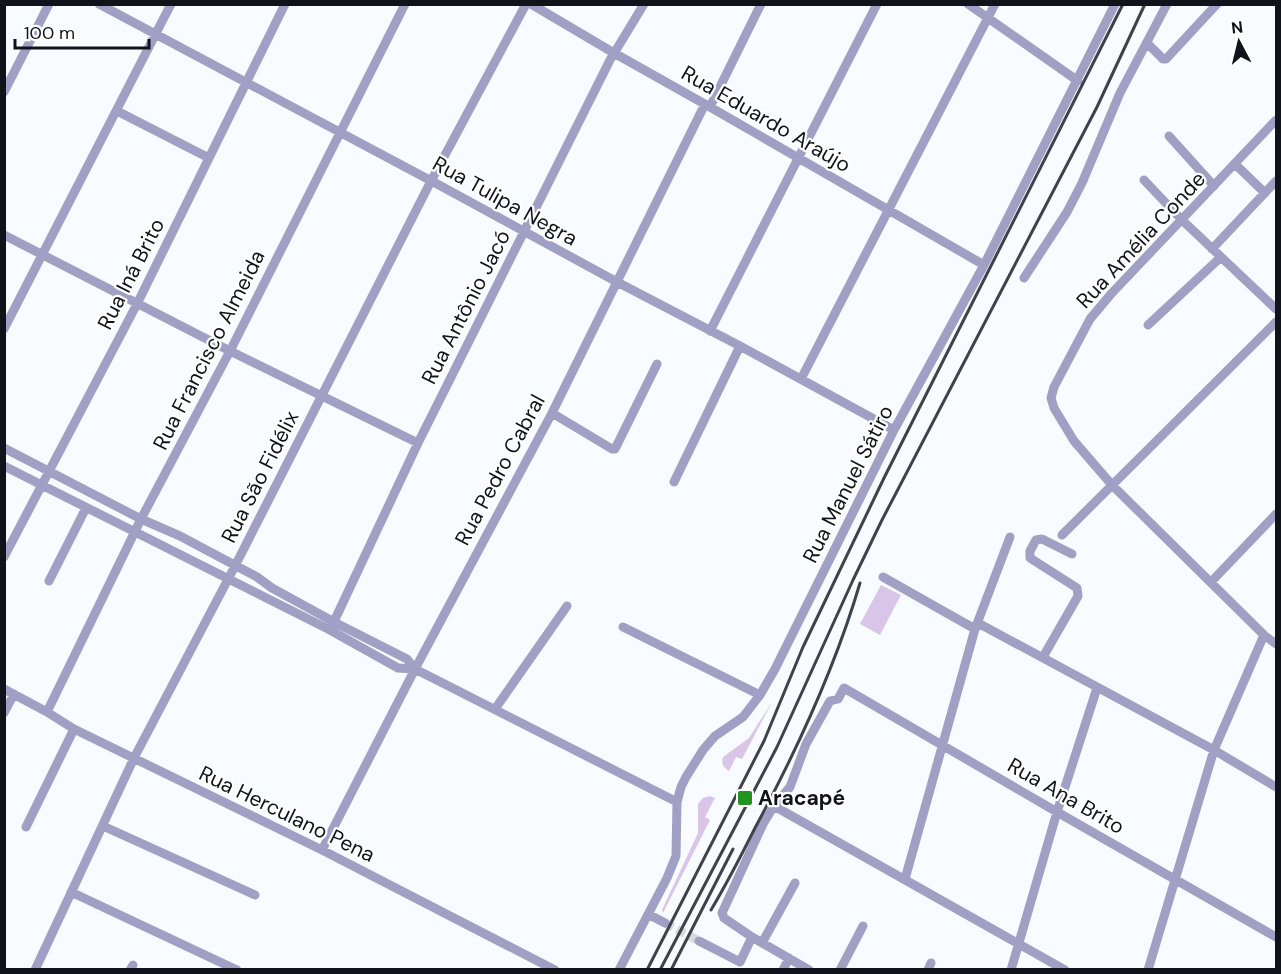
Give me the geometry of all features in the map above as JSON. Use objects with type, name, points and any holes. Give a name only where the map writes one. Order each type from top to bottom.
[{"type":"street","points":[[4,92],[49,4]]},
{"type":"street","name":"Rua Tulipa Negra","points":[[99,4],[431,180],[616,282],[740,345],[894,430]]},
{"type":"street","points":[[4,329],[171,4]]},
{"type":"street","name":"Rua Iná Brito","points":[[4,557],[137,303],[285,4]]},
{"type":"street","name":"Rua Francisco Almeida","points":[[47,712],[141,519],[230,351],[405,4]]},
{"type":"street","name":"Rua São Fidélix","points":[[36,969],[134,758],[235,566],[431,180],[526,4]]},
{"type":"street","name":"Rua Eduardo Araújo","points":[[531,4],[984,265]]},
{"type":"street","name":"Rua Antônio Jacó","points":[[332,626],[418,443],[614,53],[644,4]]},
{"type":"street","name":"Rua Pedro Cabral","points":[[322,849],[552,412],[616,282],[761,4]]},
{"type":"street","points":[[710,331],[877,4]]},
{"type":"street","points":[[968,4],[1078,81]]},
{"type":"street","points":[[801,379],[995,4]]},
{"type":"street","name":"Rua Manuel Sátiro","points":[[619,969],[667,878],[676,856],[677,802],[681,787],[703,750],[715,736],[742,717],[760,695],[775,669],[894,430],[984,265],[1115,4]]},
{"type":"street","points":[[1024,278],[1067,212],[1120,93],[1167,4]]},
{"type":"street","points":[[1147,43],[1163,59],[1166,59],[1217,4]]},
{"type":"street","points":[[117,111],[209,158]]},
{"type":"street","name":"Rua Amélia Conde","points":[[1112,485],[1074,441],[1054,408],[1052,393],[1090,319],[1276,120]]},
{"type":"street","points":[[1169,136],[1214,186]]},
{"type":"street","points":[[1235,164],[1265,193]]},
{"type":"street","points":[[1144,180],[1182,220],[1276,309]]},
{"type":"street","points":[[1212,249],[1276,181]]},
{"type":"street","points":[[4,235],[230,351],[418,443]]},
{"type":"street","points":[[1148,325],[1221,257]]},
{"type":"street","points":[[1062,535],[1276,322]]},
{"type":"street","points":[[674,482],[740,345]]},
{"type":"street","points":[[552,412],[615,449],[657,364]]},
{"type":"street","points":[[4,448],[141,519],[180,536],[256,577],[332,626]]},
{"type":"street","points":[[4,466],[228,579],[407,659],[415,669],[677,802]]},
{"type":"street","points":[[1112,485],[1264,635],[1276,644]]},
{"type":"street","points":[[49,581],[86,508]]},
{"type":"street","points":[[1211,582],[1276,514]]},
{"type":"street","points":[[905,879],[977,626],[1010,537]]},
{"type":"street","points":[[1042,657],[1078,596],[1077,588],[1030,558],[1030,551],[1036,540],[1042,539],[1072,554]]},
{"type":"street","points":[[883,577],[1042,657],[1214,750],[1276,787]]},
{"type":"street","points":[[495,709],[567,606]]},
{"type":"street","points":[[623,627],[760,695]]},
{"type":"street","points":[[1148,969],[1214,750],[1264,635]]},
{"type":"street","name":"Rua Ana Brito","points":[[774,806],[790,787],[807,744],[830,701],[838,699],[844,688],[1276,938]]},
{"type":"street","points":[[1011,969],[1057,812],[1097,688]]},
{"type":"street","points":[[4,713],[9,692]]},
{"type":"street","name":"Rua Herculano Pena","points":[[9,692],[74,729],[322,849],[555,969]]},
{"type":"street","points":[[26,827],[74,729]]},
{"type":"street","points":[[809,969],[752,938],[723,916],[723,910],[763,824],[774,806],[1065,969]]},
{"type":"street","points":[[103,826],[255,895]]},
{"type":"street","points":[[762,943],[795,883]]},
{"type":"street","points":[[71,892],[237,969]]},
{"type":"street","points":[[648,914],[665,923]]},
{"type":"street","points":[[840,969],[863,926]]},
{"type":"street","points":[[699,941],[740,962],[752,938]]},
{"type":"street","points":[[783,969],[789,958]]},
{"type":"shaded area","points":[[881,585],[901,595],[880,635],[860,624]]},
{"type":"shaded area","points":[[772,702],[742,759],[736,757],[729,771],[723,765],[723,757],[749,738]]},
{"type":"shaded area","points":[[710,796],[715,798],[705,817],[710,820],[663,913],[662,910],[698,833],[698,804],[703,798]]},
{"type":"tunnel","points":[[665,923],[699,941]]},
{"type":"railway","points":[[647,970],[764,741],[803,647],[884,478],[1123,4]]},
{"type":"railway","points":[[660,970],[777,747],[882,520],[1097,107],[1145,4]]},
{"type":"railway","points":[[711,910],[771,799],[800,739],[839,646],[860,583]]},
{"type":"railway","points":[[671,970],[733,849]]},
{"type":"place","name":"Aracapé","points":[[745,798]]}]
